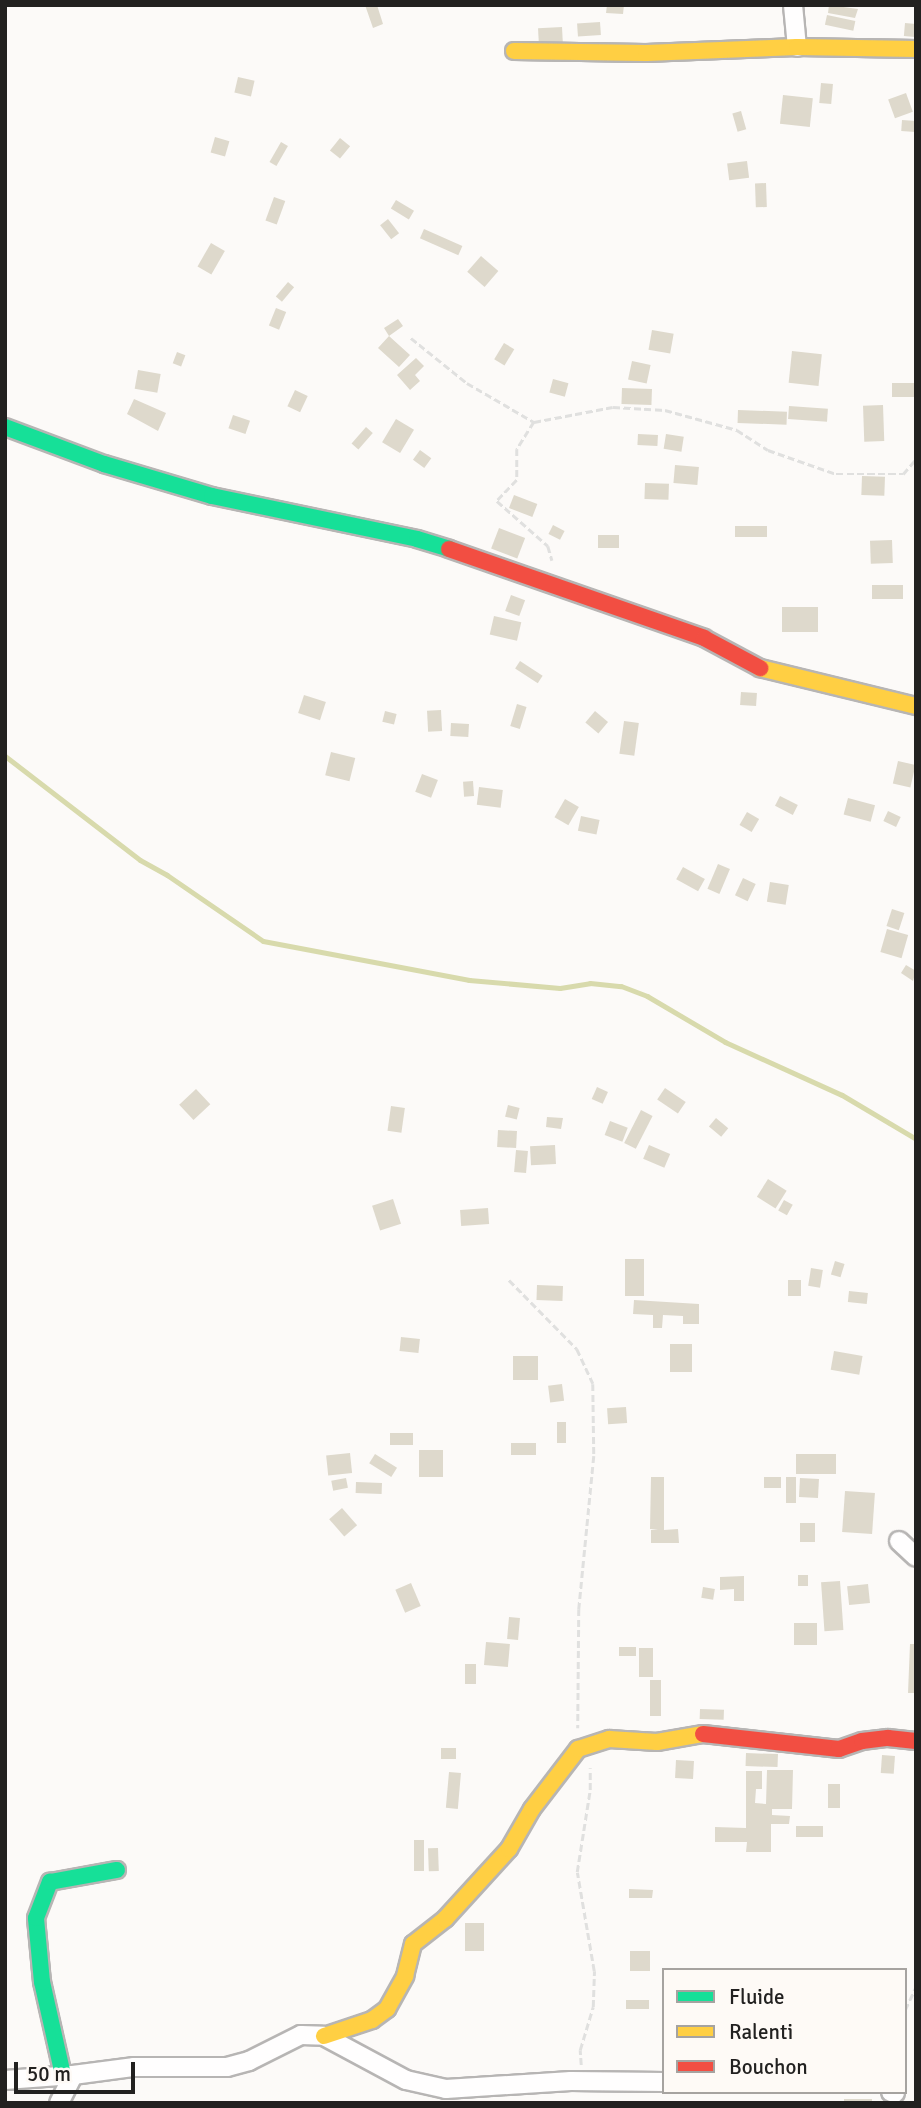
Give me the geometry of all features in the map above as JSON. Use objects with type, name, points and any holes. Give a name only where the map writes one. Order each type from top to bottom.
[{"type":"street","points":[[793,5],[797,47]]},
{"type":"street","points":[[514,51],[646,53],[797,47],[916,49]]},
{"type":"street","points":[[5,427],[104,464],[212,496],[417,539],[704,638],[765,670],[916,706]]},
{"type":"street","points":[[899,1541],[916,1557]]},
{"type":"street","points":[[5,2080],[134,2067],[227,2067],[249,2061],[301,2035],[324,2036],[372,2020],[387,2009],[405,1976],[414,1944],[445,1919],[509,1849],[532,1809],[584,1746],[610,1739],[657,1742],[708,1733],[839,1749],[862,1741],[888,1738],[916,1741]]},
{"type":"street","points":[[59,2103],[68,2075],[42,1982],[36,1918],[50,1882],[117,1870]]},
{"type":"street","points":[[324,2036],[364,2060],[421,2086],[446,2089],[583,2081],[662,2082]]},
{"type":"path","points":[[411,338],[467,383],[534,422],[613,407],[665,411],[737,430],[768,450],[836,474],[903,474],[916,459]]},
{"type":"path","points":[[534,422],[517,449],[517,480],[497,501],[548,546],[559,587]]},
{"type":"path","points":[[509,1280],[577,1349],[593,1384],[594,1456],[579,1609],[584,1746],[590,1790],[577,1872],[594,1971],[593,2007],[580,2050],[583,2081]]},
{"type":"path","points":[[907,2006],[916,1986]]},
{"type":"building","points":[[365,5],[377,5],[383,24],[373,28]]},
{"type":"building","points":[[607,5],[624,5],[623,14],[606,13]]},
{"type":"building","points":[[829,5],[858,9],[855,18],[828,13]]},
{"type":"building","points":[[827,15],[855,21],[853,31],[825,25]]},
{"type":"building","points":[[600,22],[601,35],[578,37],[577,24]]},
{"type":"building","points":[[905,23],[916,24],[915,37],[904,36]]},
{"type":"building","points":[[562,27],[563,47],[539,48],[538,28]]},
{"type":"building","points":[[238,77],[255,81],[251,96],[234,93]]},
{"type":"building","points":[[821,83],[833,84],[831,104],[819,103]]},
{"type":"building","points":[[906,93],[913,112],[895,118],[888,99]]},
{"type":"building","points":[[783,95],[813,98],[810,127],[780,124]]},
{"type":"building","points":[[741,111],[746,129],[738,132],[732,113]]},
{"type":"building","points":[[902,120],[916,121],[915,132],[901,131]]},
{"type":"building","points":[[215,137],[229,141],[225,157],[211,152]]},
{"type":"building","points":[[340,138],[350,146],[340,159],[330,150]]},
{"type":"building","points":[[281,142],[288,146],[276,166],[270,162]]},
{"type":"building","points":[[747,161],[749,178],[729,180],[727,163]]},
{"type":"building","points":[[755,183],[766,183],[767,207],[756,207]]},
{"type":"building","points":[[274,197],[285,201],[277,225],[265,220]]},
{"type":"building","points":[[396,200],[414,211],[409,219],[391,209]]},
{"type":"building","points":[[388,219],[399,233],[391,239],[380,225]]},
{"type":"building","points":[[424,229],[462,246],[458,255],[420,238]]},
{"type":"building","points":[[211,243],[225,251],[211,274],[198,266]]},
{"type":"building","points":[[481,256],[498,271],[485,287],[467,272]]},
{"type":"building","points":[[288,282],[294,287],[282,302],[276,297]]},
{"type":"building","points":[[276,308],[286,312],[279,330],[269,326]]},
{"type":"building","points":[[398,319],[403,326],[389,336],[384,328]]},
{"type":"building","points":[[652,330],[674,334],[670,354],[649,350]]},
{"type":"building","points":[[389,336],[410,355],[399,367],[378,348]]},
{"type":"building","points":[[504,343],[514,349],[505,365],[494,359]]},
{"type":"building","points":[[792,351],[822,354],[818,386],[789,383]]},
{"type":"building","points":[[177,352],[185,355],[181,366],[173,363]]},
{"type":"building","points":[[416,358],[424,366],[415,375],[420,381],[410,390],[397,375]]},
{"type":"building","points":[[632,361],[651,365],[647,384],[628,380]]},
{"type":"building","points":[[138,370],[161,374],[157,393],[135,389]]},
{"type":"building","points":[[553,379],[568,383],[565,397],[549,393]]},
{"type":"building","points":[[892,383],[916,383],[916,397],[892,397]]},
{"type":"building","points":[[622,388],[652,389],[651,405],[621,404]]},
{"type":"building","points":[[295,390],[308,396],[300,412],[287,406]]},
{"type":"building","points":[[134,399],[166,413],[158,431],[127,414]]},
{"type":"building","points":[[883,405],[884,441],[864,442],[863,406]]},
{"type":"building","points":[[789,406],[828,409],[827,422],[788,419]]},
{"type":"building","points":[[738,410],[787,412],[787,425],[738,423]]},
{"type":"building","points":[[233,415],[250,421],[245,434],[228,428]]},
{"type":"building","points":[[396,419],[414,430],[400,453],[382,442]]},
{"type":"building","points":[[366,427],[373,433],[358,450],[352,444]]},
{"type":"building","points":[[638,434],[658,435],[657,446],[637,445]]},
{"type":"building","points":[[666,434],[684,437],[681,452],[664,449]]},
{"type":"building","points":[[420,450],[431,458],[424,468],[413,460]]},
{"type":"building","points":[[675,465],[699,467],[697,485],[673,483]]},
{"type":"building","points":[[862,476],[885,477],[884,496],[861,495]]},
{"type":"building","points":[[645,483],[669,484],[668,500],[644,499]]},
{"type":"building","points":[[514,495],[537,504],[532,517],[509,508]]},
{"type":"building","points":[[553,525],[565,531],[560,540],[548,534]]},
{"type":"building","points":[[735,526],[767,526],[767,537],[735,537]]},
{"type":"building","points":[[499,528],[525,538],[517,559],[491,549]]},
{"type":"building","points":[[598,535],[619,535],[619,548],[598,548]]},
{"type":"building","points":[[892,540],[893,563],[871,564],[870,541]]},
{"type":"building","points":[[872,585],[903,585],[903,599],[872,599]]},
{"type":"building","points":[[511,595],[525,600],[519,616],[505,611]]},
{"type":"building","points":[[782,607],[818,607],[818,632],[782,632]]},
{"type":"building","points":[[494,616],[521,622],[517,641],[490,635]]},
{"type":"building","points":[[520,661],[543,676],[538,683],[515,669]]},
{"type":"building","points":[[741,692],[757,693],[756,706],[740,705]]},
{"type":"building","points":[[304,695],[326,702],[320,720],[298,713]]},
{"type":"building","points":[[517,704],[527,707],[520,729],[510,726]]},
{"type":"building","points":[[441,710],[442,731],[428,732],[427,711]]},
{"type":"building","points":[[385,711],[397,714],[394,725],[382,722]]},
{"type":"building","points":[[595,711],[608,722],[598,733],[585,722]]},
{"type":"building","points":[[624,721],[639,723],[634,756],[619,754]]},
{"type":"building","points":[[451,723],[469,724],[468,737],[450,736]]},
{"type":"building","points":[[331,752],[355,758],[349,781],[325,775]]},
{"type":"building","points":[[898,761],[916,765],[910,787],[893,783]]},
{"type":"building","points":[[422,774],[438,780],[431,798],[415,792]]},
{"type":"building","points":[[473,781],[474,796],[464,797],[463,782]]},
{"type":"building","points":[[479,787],[503,790],[501,808],[477,805]]},
{"type":"building","points":[[780,796],[798,805],[793,815],[775,806]]},
{"type":"building","points":[[848,798],[875,805],[871,822],[844,814]]},
{"type":"building","points":[[565,799],[579,807],[568,825],[554,817]]},
{"type":"building","points":[[888,811],[901,817],[896,827],[883,821]]},
{"type":"building","points":[[747,812],[759,819],[752,832],[740,825]]},
{"type":"building","points":[[581,816],[600,820],[596,835],[578,831]]},
{"type":"building","points":[[718,864],[730,869],[719,894],[707,889]]},
{"type":"building","points":[[683,867],[705,879],[698,891],[676,879]]},
{"type":"building","points":[[743,878],[756,884],[748,901],[735,895]]},
{"type":"building","points":[[770,882],[789,885],[786,905],[767,902]]},
{"type":"building","points":[[892,909],[904,913],[899,930],[886,926]]},
{"type":"building","points":[[887,929],[908,935],[902,958],[880,952]]},
{"type":"building","points":[[906,965],[916,971],[913,981],[901,973]]},
{"type":"building","points":[[597,1087],[608,1092],[603,1104],[592,1099]]},
{"type":"building","points":[[665,1088],[686,1102],[678,1114],[657,1100]]},
{"type":"building","points":[[196,1089],[210,1104],[194,1120],[179,1105]]},
{"type":"building","points":[[508,1105],[520,1108],[517,1120],[505,1117]]},
{"type":"building","points":[[391,1106],[405,1108],[401,1133],[388,1131]]},
{"type":"building","points":[[641,1110],[653,1116],[636,1149],[624,1143]]},
{"type":"building","points":[[547,1117],[563,1118],[561,1129],[546,1127]]},
{"type":"building","points":[[716,1118],[728,1128],[721,1137],[709,1126]]},
{"type":"building","points":[[610,1121],[628,1128],[622,1142],[605,1135]]},
{"type":"building","points":[[498,1130],[517,1131],[516,1148],[497,1147]]},
{"type":"building","points":[[555,1145],[556,1164],[531,1165],[530,1146]]},
{"type":"building","points":[[649,1145],[670,1154],[664,1168],[643,1159]]},
{"type":"building","points":[[516,1150],[528,1151],[526,1173],[514,1172]]},
{"type":"building","points":[[768,1179],[787,1191],[776,1208],[757,1197]]},
{"type":"building","points":[[393,1199],[401,1224],[380,1231],[372,1206]]},
{"type":"building","points":[[784,1200],[793,1205],[787,1215],[778,1210]]},
{"type":"building","points":[[488,1208],[489,1224],[461,1226],[460,1210]]},
{"type":"building","points":[[625,1259],[644,1259],[644,1296],[625,1296]]},
{"type":"building","points":[[835,1261],[845,1264],[840,1277],[831,1274]]},
{"type":"building","points":[[811,1268],[823,1270],[820,1288],[808,1286]]},
{"type":"building","points":[[788,1280],[801,1280],[801,1296],[788,1296]]},
{"type":"building","points":[[537,1285],[563,1286],[562,1301],[536,1300]]},
{"type":"building","points":[[849,1291],[868,1293],[867,1304],[848,1302]]},
{"type":"building","points":[[634,1300],[699,1304],[699,1324],[683,1324],[683,1316],[663,1315],[662,1328],[653,1328],[653,1315],[633,1314]]},
{"type":"building","points":[[401,1337],[420,1339],[418,1353],[400,1351]]},
{"type":"building","points":[[670,1344],[692,1344],[692,1372],[670,1372]]},
{"type":"building","points":[[834,1351],[863,1356],[859,1375],[831,1370]]},
{"type":"building","points":[[513,1356],[538,1356],[538,1380],[513,1380]]},
{"type":"building","points":[[562,1384],[564,1401],[550,1403],[548,1386]]},
{"type":"building","points":[[626,1407],[627,1423],[608,1424],[607,1408]]},
{"type":"building","points":[[557,1422],[566,1422],[566,1443],[557,1443]]},
{"type":"building","points":[[390,1433],[413,1433],[413,1445],[390,1445]]},
{"type":"building","points":[[511,1443],[536,1443],[536,1455],[511,1455]]},
{"type":"building","points":[[419,1450],[443,1450],[443,1477],[419,1477]]},
{"type":"building","points":[[350,1453],[352,1473],[328,1475],[326,1456]]},
{"type":"building","points":[[375,1454],[397,1468],[391,1477],[369,1463]]},
{"type":"building","points":[[796,1454],[836,1454],[836,1474],[796,1474]]},
{"type":"building","points":[[651,1477],[664,1477],[664,1530],[678,1529],[679,1543],[651,1543],[651,1530],[658,1529],[650,1529]]},
{"type":"building","points":[[764,1477],[781,1477],[781,1488],[764,1488]]},
{"type":"building","points":[[786,1477],[796,1477],[796,1503],[786,1503]]},
{"type":"building","points":[[346,1478],[348,1488],[333,1491],[331,1481]]},
{"type":"building","points":[[800,1478],[819,1479],[818,1498],[799,1497]]},
{"type":"building","points":[[356,1482],[382,1483],[382,1494],[356,1493]]},
{"type":"building","points":[[845,1491],[875,1493],[872,1534],[842,1532]]},
{"type":"building","points":[[342,1508],[357,1525],[344,1537],[329,1519]]},
{"type":"building","points":[[800,1523],[815,1523],[815,1542],[800,1542]]},
{"type":"building","points":[[798,1575],[808,1575],[808,1586],[798,1586]]},
{"type":"building","points":[[744,1576],[744,1601],[734,1601],[734,1589],[720,1590],[720,1577]]},
{"type":"building","points":[[840,1581],[843,1630],[824,1631],[821,1582]]},
{"type":"building","points":[[411,1583],[421,1606],[405,1613],[395,1590]]},
{"type":"building","points":[[868,1584],[870,1603],[849,1605],[847,1586]]},
{"type":"building","points":[[703,1587],[715,1589],[713,1600],[701,1598]]},
{"type":"building","points":[[509,1617],[520,1618],[518,1640],[507,1639]]},
{"type":"building","points":[[794,1623],[817,1623],[817,1645],[794,1645]]},
{"type":"building","points":[[486,1642],[510,1644],[508,1667],[484,1665]]},
{"type":"building","points":[[910,1644],[916,1644],[916,1693],[908,1693]]},
{"type":"building","points":[[619,1647],[636,1647],[636,1656],[619,1656]]},
{"type":"building","points":[[639,1648],[653,1648],[653,1677],[639,1677]]},
{"type":"building","points":[[465,1664],[476,1664],[476,1684],[465,1684]]},
{"type":"building","points":[[650,1680],[661,1680],[661,1716],[650,1716]]},
{"type":"building","points":[[700,1709],[724,1710],[724,1720],[700,1719]]},
{"type":"building","points":[[441,1748],[456,1748],[456,1759],[441,1759]]},
{"type":"building","points":[[746,1753],[778,1754],[778,1767],[746,1766]]},
{"type":"building","points":[[882,1755],[895,1756],[894,1774],[881,1773]]},
{"type":"building","points":[[676,1760],[694,1761],[693,1779],[675,1778]]},
{"type":"building","points":[[767,1770],[793,1770],[792,1809],[772,1809],[772,1815],[790,1816],[789,1824],[771,1824],[771,1852],[746,1852],[747,1842],[715,1842],[715,1827],[746,1828],[746,1771],[762,1771],[762,1789],[756,1789],[755,1803],[766,1804]]},
{"type":"building","points":[[449,1772],[461,1773],[458,1809],[446,1808]]},
{"type":"building","points":[[828,1784],[840,1784],[840,1808],[828,1808]]},
{"type":"building","points":[[796,1826],[823,1826],[823,1837],[796,1837]]},
{"type":"building","points":[[414,1840],[424,1840],[424,1871],[414,1871]]},
{"type":"building","points":[[428,1848],[438,1848],[439,1871],[429,1871]]},
{"type":"building","points":[[629,1889],[653,1890],[652,1898],[629,1898]]},
{"type":"building","points":[[465,1923],[484,1923],[484,1951],[465,1951]]},
{"type":"building","points":[[630,1951],[650,1951],[650,1971],[630,1971]]},
{"type":"building","points":[[626,2000],[649,2000],[649,2009],[626,2009]]},
{"type":"building","points":[[844,2099],[872,2099],[872,2103],[844,2103]]},
{"type":"waterway","points":[[5,756],[140,860],[167,875],[263,941],[469,980],[560,988],[590,983],[621,986],[647,996],[725,1042],[842,1095],[916,1139]]},
{"type":"traffic: fast","points":[[5,427],[104,464],[212,496],[417,539],[449,549]]},
{"type":"traffic: fast","points":[[63,2075],[42,1982],[36,1918],[50,1882],[117,1870]]},
{"type":"traffic: slow","points":[[514,51],[646,53],[797,47],[916,49]]},
{"type":"traffic: slow","points":[[760,668],[916,706]]},
{"type":"traffic: slow","points":[[324,2036],[372,2020],[387,2009],[405,1976],[413,1944],[445,1919],[509,1849],[532,1809],[578,1749],[609,1739],[657,1742],[703,1734]]},
{"type":"traffic: jam","points":[[449,549],[704,638],[760,668]]},
{"type":"traffic: jam","points":[[703,1734],[839,1749],[862,1741],[888,1738],[916,1741]]}]
